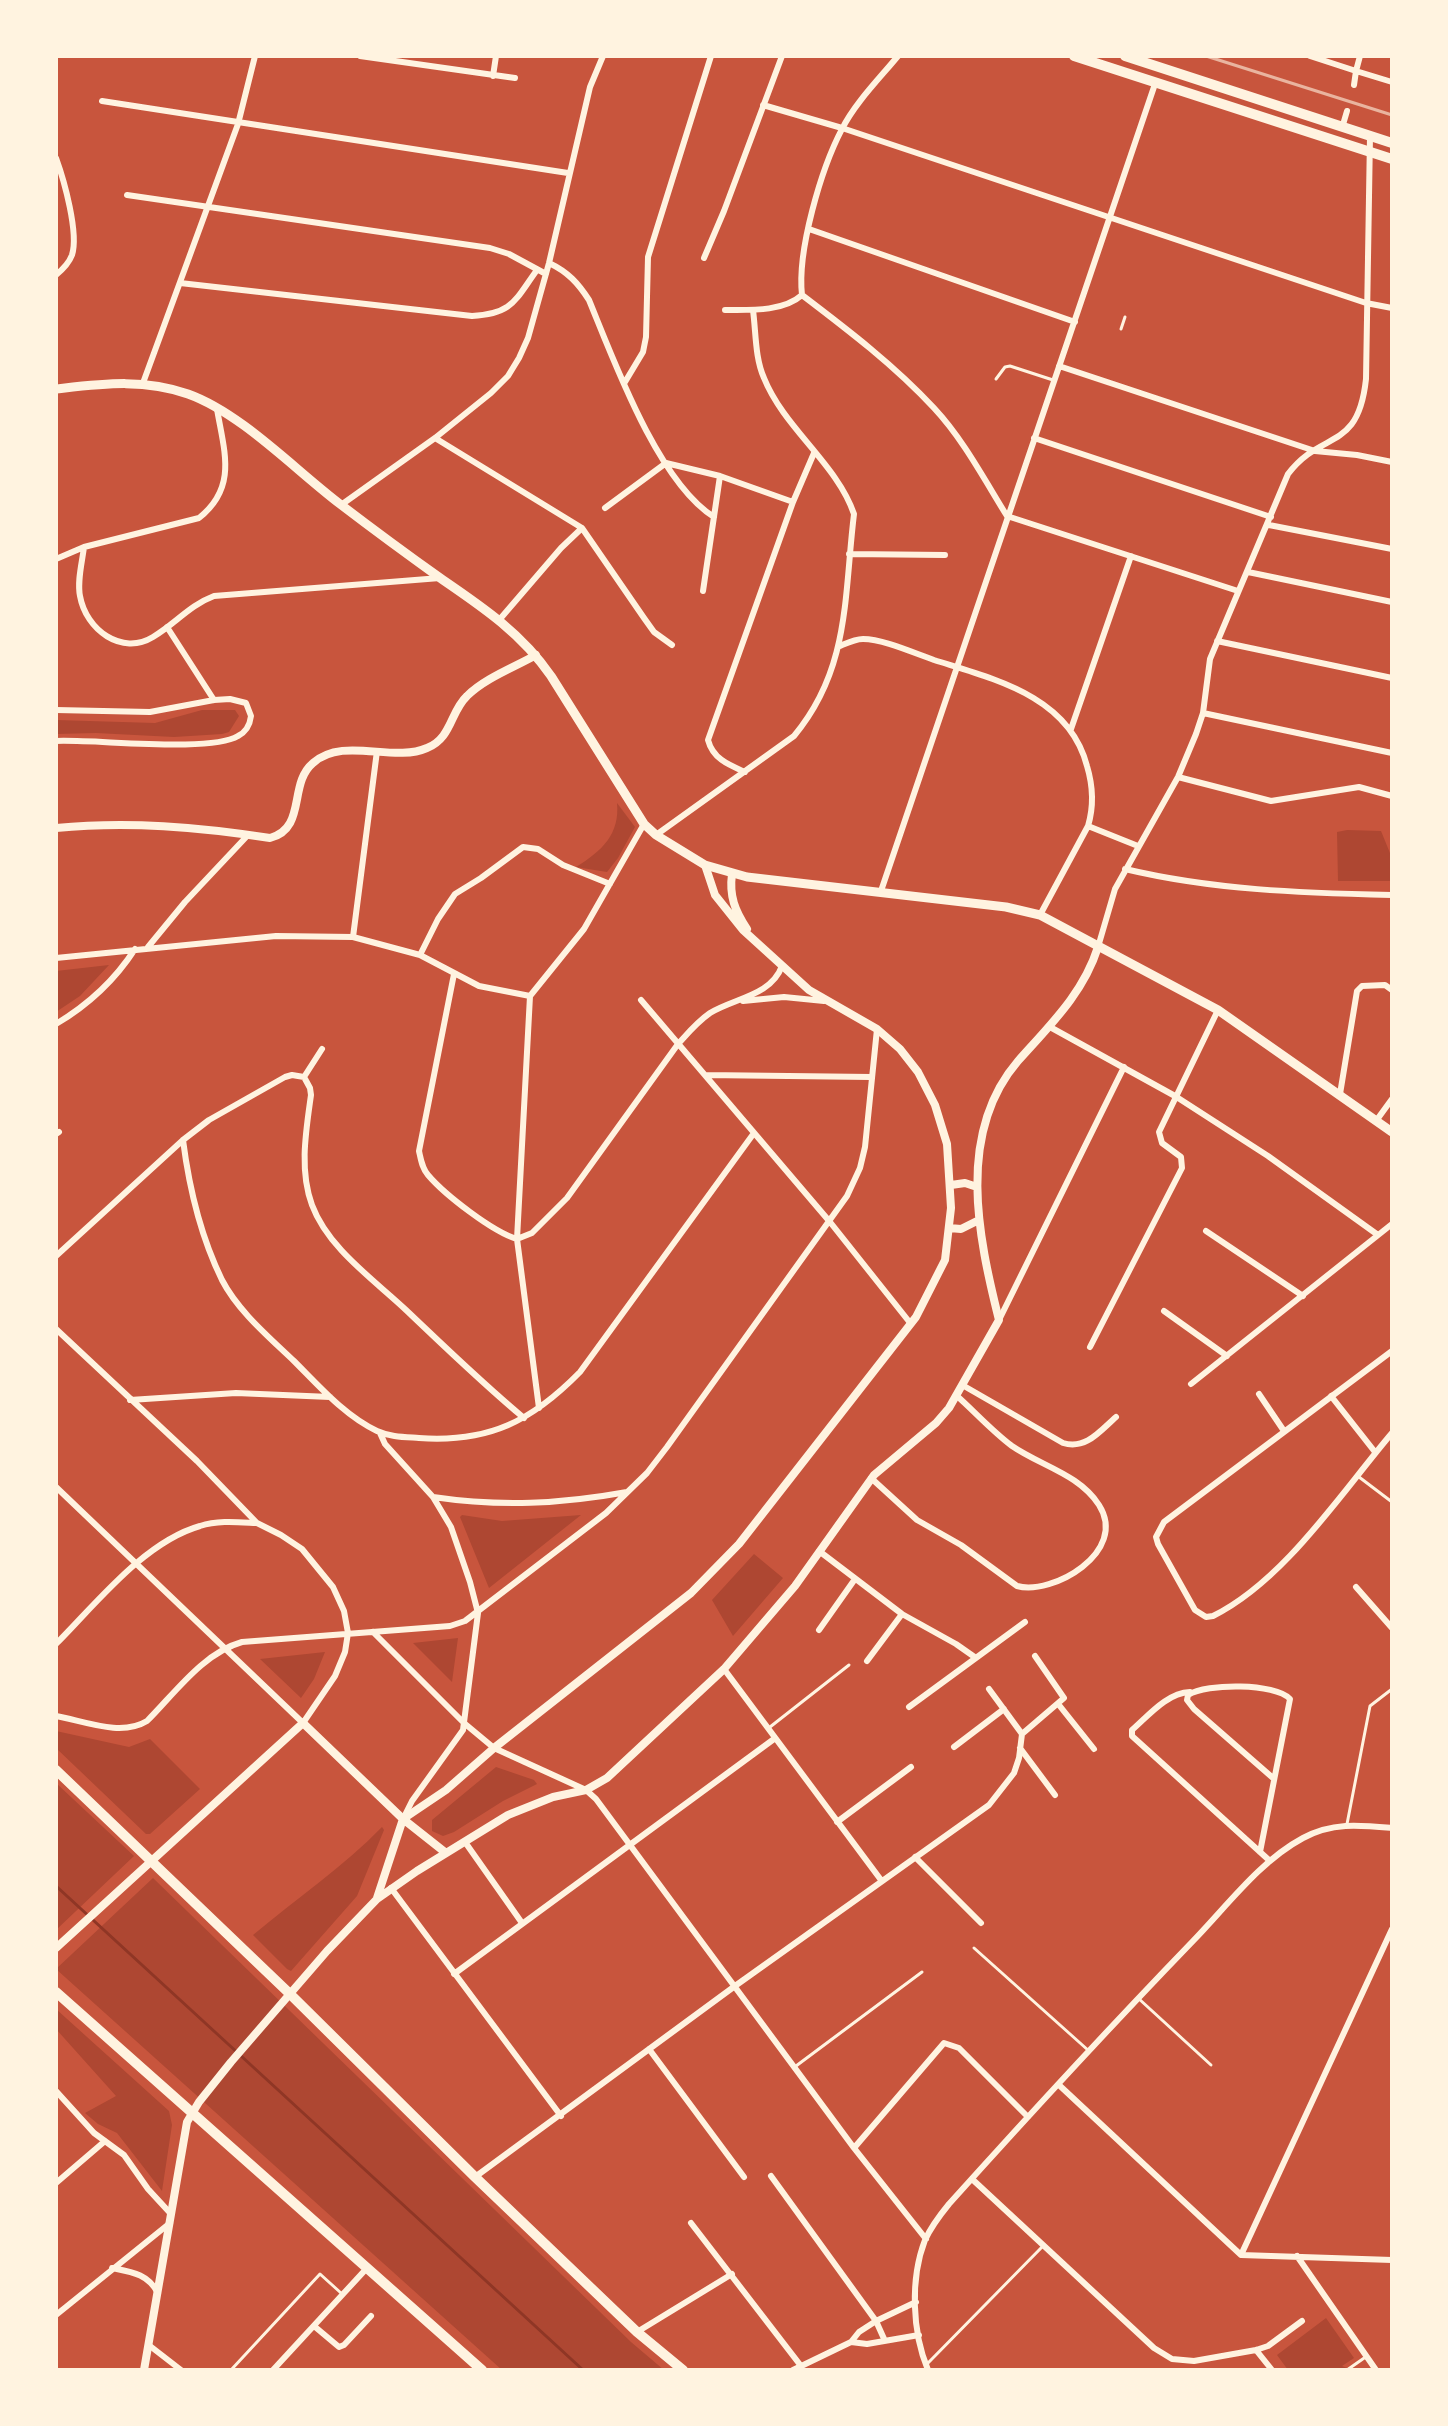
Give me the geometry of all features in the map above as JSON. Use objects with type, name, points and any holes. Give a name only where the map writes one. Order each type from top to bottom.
[{"type":"main road","points":[[1074,56],[1392,159]]},
{"type":"main road","points":[[1125,56],[1392,143]]},
{"type":"main road","points":[[56,389],[143,383],[186,393],[217,407],[341,505],[500,619],[536,655],[644,824],[656,835],[705,865],[732,874],[1006,907],[1040,915],[1218,1010],[1390,1132]]},
{"type":"main road","points":[[56,1770],[475,2177],[637,2332],[683,2370]]},
{"type":"main road","points":[[56,1992],[482,2370]]},
{"type":"street","points":[[143,383],[238,124],[255,56]]},
{"type":"street","points":[[360,56],[515,78]]},
{"type":"street","points":[[493,76],[496,56]]},
{"type":"street","points":[[341,505],[435,438],[508,376],[528,338],[549,263],[590,87],[603,56]]},
{"type":"street","points":[[625,382],[643,352],[648,257],[711,56]]},
{"type":"street","points":[[704,258],[782,56]]},
{"type":"street","points":[[898,56],[842,128],[820,185],[809,229],[800,282],[802,295],[881,355],[935,409],[960,441],[1007,516],[1238,591]]},
{"type":"street","points":[[1310,56],[1392,82]]},
{"type":"street","points":[[1354,85],[1360,56]]},
{"type":"street","points":[[881,891],[1156,81]]},
{"type":"street","points":[[102,101],[568,173]]},
{"type":"street","points":[[763,105],[842,128],[1366,303],[1392,308]]},
{"type":"street","points":[[1342,128],[1347,111]]},
{"type":"street","points":[[999,1320],[986,1268],[977,1187],[984,1131],[992,1098],[1017,1062],[1050,1027],[1081,986],[1125,869],[1178,777],[1203,713],[1210,659],[1288,474],[1301,459],[1344,434],[1360,412],[1366,379],[1370,136]]},
{"type":"street","points":[[56,158],[73,231],[73,252],[56,275]]},
{"type":"street","points":[[127,195],[490,248],[509,254],[546,274]]},
{"type":"street","points":[[809,229],[1075,322]]},
{"type":"street","points":[[549,263],[569,273],[589,300],[639,417],[692,500],[714,517]]},
{"type":"street","points":[[180,283],[472,316],[505,311],[537,270]]},
{"type":"street","points":[[725,310],[753,310],[791,302],[802,295]]},
{"type":"street","points":[[656,835],[794,736],[823,694],[840,646],[854,514],[850,502],[782,410],[762,375],[753,310]]},
{"type":"street","points":[[1059,366],[1315,451],[1392,462]]},
{"type":"street","points":[[56,559],[84,547],[199,518],[208,511],[224,484],[227,465],[217,407]]},
{"type":"street","points":[[435,438],[582,528],[654,632],[672,645]]},
{"type":"street","points":[[1034,438],[1270,521],[1392,549]]},
{"type":"street","points":[[745,772],[717,757],[710,749],[708,740],[793,502],[814,453]]},
{"type":"street","points":[[605,508],[666,463],[720,476],[793,502]]},
{"type":"street","points":[[703,591],[720,476]]},
{"type":"street","points":[[500,619],[582,528]]},
{"type":"street","points":[[84,547],[80,596],[94,625],[109,638],[128,645],[152,638],[191,607],[214,596],[440,578]]},
{"type":"street","points":[[849,554],[945,555]]},
{"type":"street","points":[[1071,729],[1131,556]]},
{"type":"street","points":[[1248,572],[1392,602]]},
{"type":"street","points":[[167,627],[214,700]]},
{"type":"street","points":[[840,646],[856,640],[871,640],[1022,690],[1040,700],[1071,729],[1081,746],[1090,775],[1091,815],[1040,915]]},
{"type":"street","points":[[1217,641],[1392,678]]},
{"type":"street","points":[[56,828],[164,824],[270,838],[288,829],[294,819],[300,783],[313,762],[337,752],[413,752],[428,748],[450,729],[466,697],[536,655]]},
{"type":"street","points":[[56,710],[164,711],[230,699],[246,703],[251,716],[245,731],[230,740],[191,744],[56,741]]},
{"type":"street","points":[[1203,713],[1392,753]]},
{"type":"street","points":[[353,937],[377,751]]},
{"type":"street","points":[[1178,777],[1271,801],[1359,787],[1390,794]]},
{"type":"street","points":[[539,1408],[517,1239],[530,996],[584,929],[644,824]]},
{"type":"street","points":[[1088,826],[1138,846]]},
{"type":"street","points":[[148,947],[248,835]]},
{"type":"street","points":[[420,955],[455,894],[523,847],[538,849],[563,865],[610,884]]},
{"type":"street","points":[[403,1819],[446,1790],[710,1574],[739,1544],[911,1324],[945,1260],[951,1185],[944,1129],[918,1072],[900,1049],[877,1029],[809,990],[752,937],[724,908],[709,883],[705,865]]},
{"type":"street","points":[[1125,869],[1179,881],[1287,893],[1392,895]]},
{"type":"street","points":[[732,874],[730,889],[733,903],[752,937]]},
{"type":"street","points":[[56,958],[276,936],[353,937],[420,955],[479,986],[530,996]]},
{"type":"street","points":[[56,1024],[82,1009],[110,981],[135,949]]},
{"type":"street","points":[[454,974],[419,1151],[421,1164],[429,1176],[490,1228],[517,1239],[532,1233],[567,1198],[678,1044],[708,1015],[765,989],[779,975],[782,966]]},
{"type":"street","points":[[1340,1094],[1357,991],[1362,986],[1385,985],[1392,990]]},
{"type":"street","points":[[732,1002],[784,997],[827,1001]]},
{"type":"street","points":[[641,1000],[830,1222],[911,1324]]},
{"type":"street","points":[[1090,1347],[1182,1168],[1181,1157],[1162,1143],[1158,1136],[1218,1010]]},
{"type":"street","points":[[1050,1027],[1175,1096],[1268,1156],[1378,1235]]},
{"type":"street","points":[[56,1716],[125,1729],[136,1727],[147,1721],[210,1658],[225,1647],[242,1642],[450,1626],[478,1613],[630,1491],[667,1447],[847,1196],[860,1168],[868,1127],[877,1029]]},
{"type":"street","points":[[304,1077],[322,1049]]},
{"type":"street","points":[[144,2370],[191,2112],[290,1994],[377,1899],[446,1853],[528,1805],[586,1790],[607,1778],[724,1669],[773,1614],[871,1478],[936,1423],[964,1386],[1124,1067]]},
{"type":"street","points":[[705,1075],[871,1077]]},
{"type":"street","points":[[56,1256],[209,1120],[285,1077],[304,1077]]},
{"type":"street","points":[[304,1077],[311,1095],[304,1173],[312,1204],[328,1234],[358,1266],[524,1418]]},
{"type":"street","points":[[1376,1121],[1392,1099]]},
{"type":"street","points":[[183,1140],[195,1202],[211,1253],[227,1288],[241,1307],[330,1397],[380,1433],[432,1439],[490,1433],[524,1418],[555,1397],[580,1372],[754,1133]]},
{"type":"street","points":[[951,1185],[965,1183],[977,1187]]},
{"type":"street","points":[[949,1228],[961,1229],[979,1220]]},
{"type":"street","points":[[1191,1384],[1392,1224]]},
{"type":"street","points":[[1206,1231],[1303,1296]]},
{"type":"street","points":[[1164,1311],[1227,1356]]},
{"type":"street","points":[[56,1329],[197,1461],[257,1523],[302,1549],[333,1587],[344,1611],[348,1633],[345,1652],[335,1676],[303,1723],[56,1948]]},
{"type":"street","points":[[1392,1351],[1164,1522],[1159,1530],[1158,1544],[1195,1610],[1206,1617],[1221,1612],[1269,1575],[1299,1546],[1392,1433]]},
{"type":"street","points":[[964,1386],[1073,1446],[1093,1438],[1116,1417]]},
{"type":"street","points":[[130,1400],[236,1393],[330,1397]]},
{"type":"street","points":[[1259,1394],[1284,1431]]},
{"type":"street","points":[[871,1478],[917,1520],[961,1545],[1017,1586],[1027,1588],[1056,1580],[1097,1555],[1106,1535],[1107,1524],[1104,1513],[1090,1492],[1012,1446],[957,1396]]},
{"type":"street","points":[[1331,1396],[1375,1452]]},
{"type":"street","points":[[377,1899],[403,1819],[412,1801],[460,1736],[478,1613],[451,1527],[433,1497],[385,1444],[380,1433]]},
{"type":"street","points":[[57,1488],[403,1819],[446,1853]]},
{"type":"street","points":[[433,1497],[515,1505],[554,1503],[630,1491]]},
{"type":"street","points":[[56,1644],[137,1563],[170,1539],[203,1525],[257,1523]]},
{"type":"street","points":[[819,1551],[902,1614],[976,1658]]},
{"type":"street","points":[[819,1630],[855,1579]]},
{"type":"street","points":[[1356,1587],[1392,1628]]},
{"type":"street","points":[[867,1661],[902,1614]]},
{"type":"street","points":[[909,1707],[1025,1622]]},
{"type":"street","points":[[373,1632],[464,1723],[494,1748],[586,1790],[605,1810],[854,2148],[926,2239]]},
{"type":"street","points":[[475,2177],[881,1880],[989,1805],[1014,1773],[1022,1734],[1064,1698],[1035,1656]]},
{"type":"street","points":[[724,1669],[881,1880]]},
{"type":"street","points":[[1260,1852],[1288,1715],[1290,1703],[1287,1696],[1274,1691],[1237,1687],[1180,1692],[1132,1730],[1132,1736],[1260,1852],[1270,1861]]},
{"type":"street","points":[[989,1689],[1022,1734]]},
{"type":"street","points":[[1193,1692],[1187,1700],[1194,1709],[1273,1778]]},
{"type":"street","points":[[1059,1705],[1094,1749]]},
{"type":"street","points":[[954,1747],[1004,1709]]},
{"type":"street","points":[[454,1974],[774,1739]]},
{"type":"street","points":[[1020,1748],[1055,1795]]},
{"type":"street","points":[[837,1822],[911,1767]]},
{"type":"street","points":[[927,2368],[919,2335],[916,2302],[921,2255],[936,2221],[972,2179],[1138,1998],[1270,1861],[1301,1839],[1327,1828],[1347,1824],[1392,1828]]},
{"type":"street","points":[[465,1842],[522,1923]]},
{"type":"street","points":[[915,1857],[981,1923]]},
{"type":"street","points":[[391,1888],[561,2116]]},
{"type":"street","points":[[1241,2255],[1392,1929]]},
{"type":"street","points":[[854,2148],[944,2043],[959,2048],[1028,2117]]},
{"type":"street","points":[[649,2049],[744,2177]]},
{"type":"street","points":[[1059,2085],[1241,2255],[1392,2260]]},
{"type":"street","points":[[56,2091],[87,2127],[124,2155],[170,2219]]},
{"type":"street","points":[[56,2183],[105,2141]]},
{"type":"street","points":[[771,2176],[876,2321],[885,2341]]},
{"type":"street","points":[[972,2179],[1163,2355],[1194,2361],[1256,2350],[1268,2346],[1302,2321]]},
{"type":"street","points":[[56,2315],[170,2219]]},
{"type":"street","points":[[691,2223],[801,2366]]},
{"type":"street","points":[[1297,2256],[1376,2370]]},
{"type":"street","points":[[112,2268],[142,2275],[158,2293]]},
{"type":"street","points":[[273,2370],[367,2268]]},
{"type":"street","points":[[637,2332],[732,2274]]},
{"type":"street","points":[[793,2370],[851,2342],[859,2332],[876,2321],[916,2302]]},
{"type":"street","points":[[314,2326],[336,2346],[342,2347],[371,2316]]},
{"type":"street","points":[[851,2342],[867,2344],[919,2335]]},
{"type":"street","points":[[150,2346],[181,2370]]},
{"type":"street","points":[[1256,2350],[1272,2370]]},
{"type":"lane","points":[[1121,329],[1125,317]]},
{"type":"lane","points":[[996,379],[1005,367],[1010,366],[1053,380]]},
{"type":"lane","points":[[1356,1475],[1392,1502]]},
{"type":"lane","points":[[767,1729],[849,1665]]},
{"type":"lane","points":[[1347,1824],[1370,1706],[1392,1689]]},
{"type":"lane","points":[[974,1948],[1089,2051]]},
{"type":"lane","points":[[796,2066],[922,1972]]},
{"type":"lane","points":[[1138,1998],[1211,2065]]},
{"type":"lane","points":[[927,2368],[1043,2246]]},
{"type":"lane","points":[[231,2370],[320,2274],[343,2294]]},
{"type":"lane","points":[[1347,2370],[1367,2356]]},
{"type":"shaded area","points":[[202,710],[235,710],[239,716],[229,732],[222,734],[174,737],[56,734],[56,720],[155,723]]},
{"type":"shaded area","points":[[617,803],[635,827],[618,858],[607,872],[576,867],[607,841],[616,824]]},
{"type":"shaded area","points":[[1381,831],[1392,858],[1392,881],[1338,881],[1337,832]]},
{"type":"shaded area","points":[[109,965],[80,996],[56,1012],[56,971]]},
{"type":"shaded area","points":[[581,1515],[489,1588],[460,1517],[502,1521]]},
{"type":"shaded area","points":[[754,1554],[783,1578],[733,1636],[712,1600]]},
{"type":"shaded area","points":[[458,1638],[452,1682],[413,1643]]},
{"type":"shaded area","points":[[325,1652],[314,1679],[301,1698],[260,1659]]},
{"type":"shaded area","points":[[56,1731],[129,1747],[150,1739],[200,1789],[150,1834],[146,1834],[56,1748]]},
{"type":"shaded area","points":[[496,1767],[534,1780],[537,1784],[454,1832],[443,1836],[432,1831],[432,1820]]},
{"type":"shaded area","points":[[56,1783],[134,1856],[56,1930]]},
{"type":"shaded area","points":[[382,1827],[384,1830],[357,1896],[291,1971],[287,1969],[253,1935]]},
{"type":"shaded area","points":[[153,1878],[631,2342],[664,2370],[502,2370],[56,1969]]},
{"type":"shaded area","points":[[56,2009],[169,2111],[172,2125],[162,2191],[117,2133],[98,2124],[85,2113],[116,2096],[56,2029]]},
{"type":"shaded area","points":[[1326,2318],[1354,2358],[1342,2366],[1347,2368],[1288,2370],[1277,2355]]},
{"type":"waterway","points":[[56,1886],[583,2370]]},
{"type":"railway","points":[[1206,56],[1392,115]]}]
